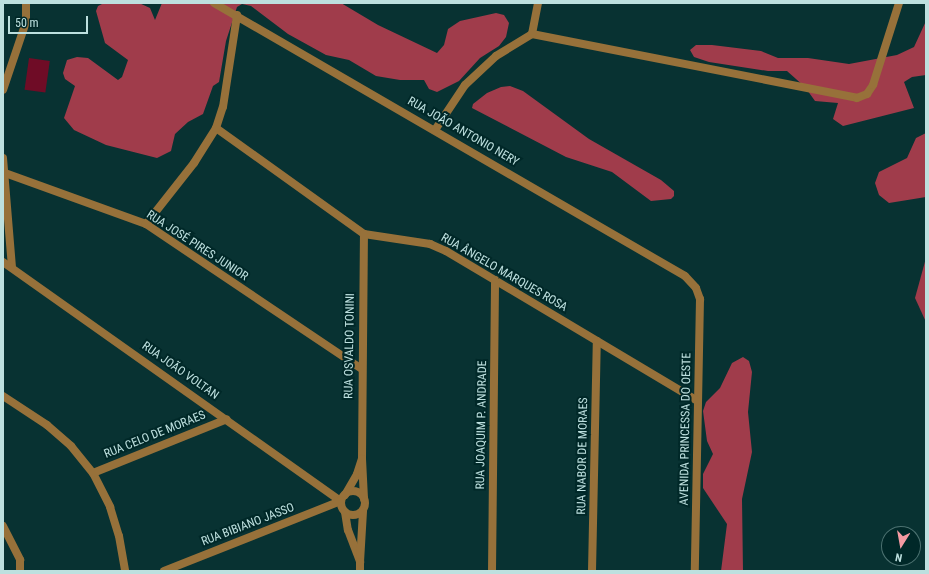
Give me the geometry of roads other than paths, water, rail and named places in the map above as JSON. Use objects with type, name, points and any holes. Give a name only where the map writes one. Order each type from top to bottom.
[{"type":"street","points":[[3,90],[26,22],[26,3]]},
{"type":"street","name":"RUA JOÃO ANTONIO NERY","points":[[214,3],[685,276],[696,288]]},
{"type":"street","points":[[532,34],[538,3]]},
{"type":"street","points":[[435,130],[465,85],[496,56],[532,34],[857,98],[867,94],[873,84],[899,3]]},
{"type":"street","points":[[146,224],[194,163],[216,128],[223,107],[237,15]]},
{"type":"street","name":"RUA ÂNGELO MARQUES ROSA","points":[[216,128],[364,234],[430,244],[446,251],[698,401]]},
{"type":"street","points":[[3,158],[12,267]]},
{"type":"street","name":"RUA JOSÉ PIRES JUNIOR","points":[[4,173],[146,224],[362,369]]},
{"type":"street","name":"RUA OSVALDO TONINI","points":[[360,571],[364,499],[362,459],[362,369],[364,234]]},
{"type":"street","name":"RUA JOÃO VOLTAN","points":[[3,262],[343,498]]},
{"type":"street","name":"RUA JOAQUIM P. ANDRADE","points":[[492,571],[495,280]]},
{"type":"street","name":"AVENIDA PRINCESSA DO OESTE","points":[[695,571],[700,298],[696,288]]},
{"type":"street","name":"RUA NABOR DE MORAES","points":[[592,571],[597,341]]},
{"type":"street","points":[[3,396],[46,425],[71,446],[93,473],[110,507],[119,536],[125,571]]},
{"type":"street","name":"RUA CELO DE MORAES","points":[[93,473],[227,418]]},
{"type":"street","name":"RUA OSVALDO TONINI","points":[[360,562],[348,530],[343,498],[357,474],[362,459]]},
{"type":"street","points":[[343,498],[356,492],[364,499]]},
{"type":"street","name":"RUA BIBIANO JASSO","points":[[164,571],[343,498]]},
{"type":"street","points":[[345,512],[356,515],[363,511]]},
{"type":"street","points":[[3,526],[20,560],[20,571]]}]
